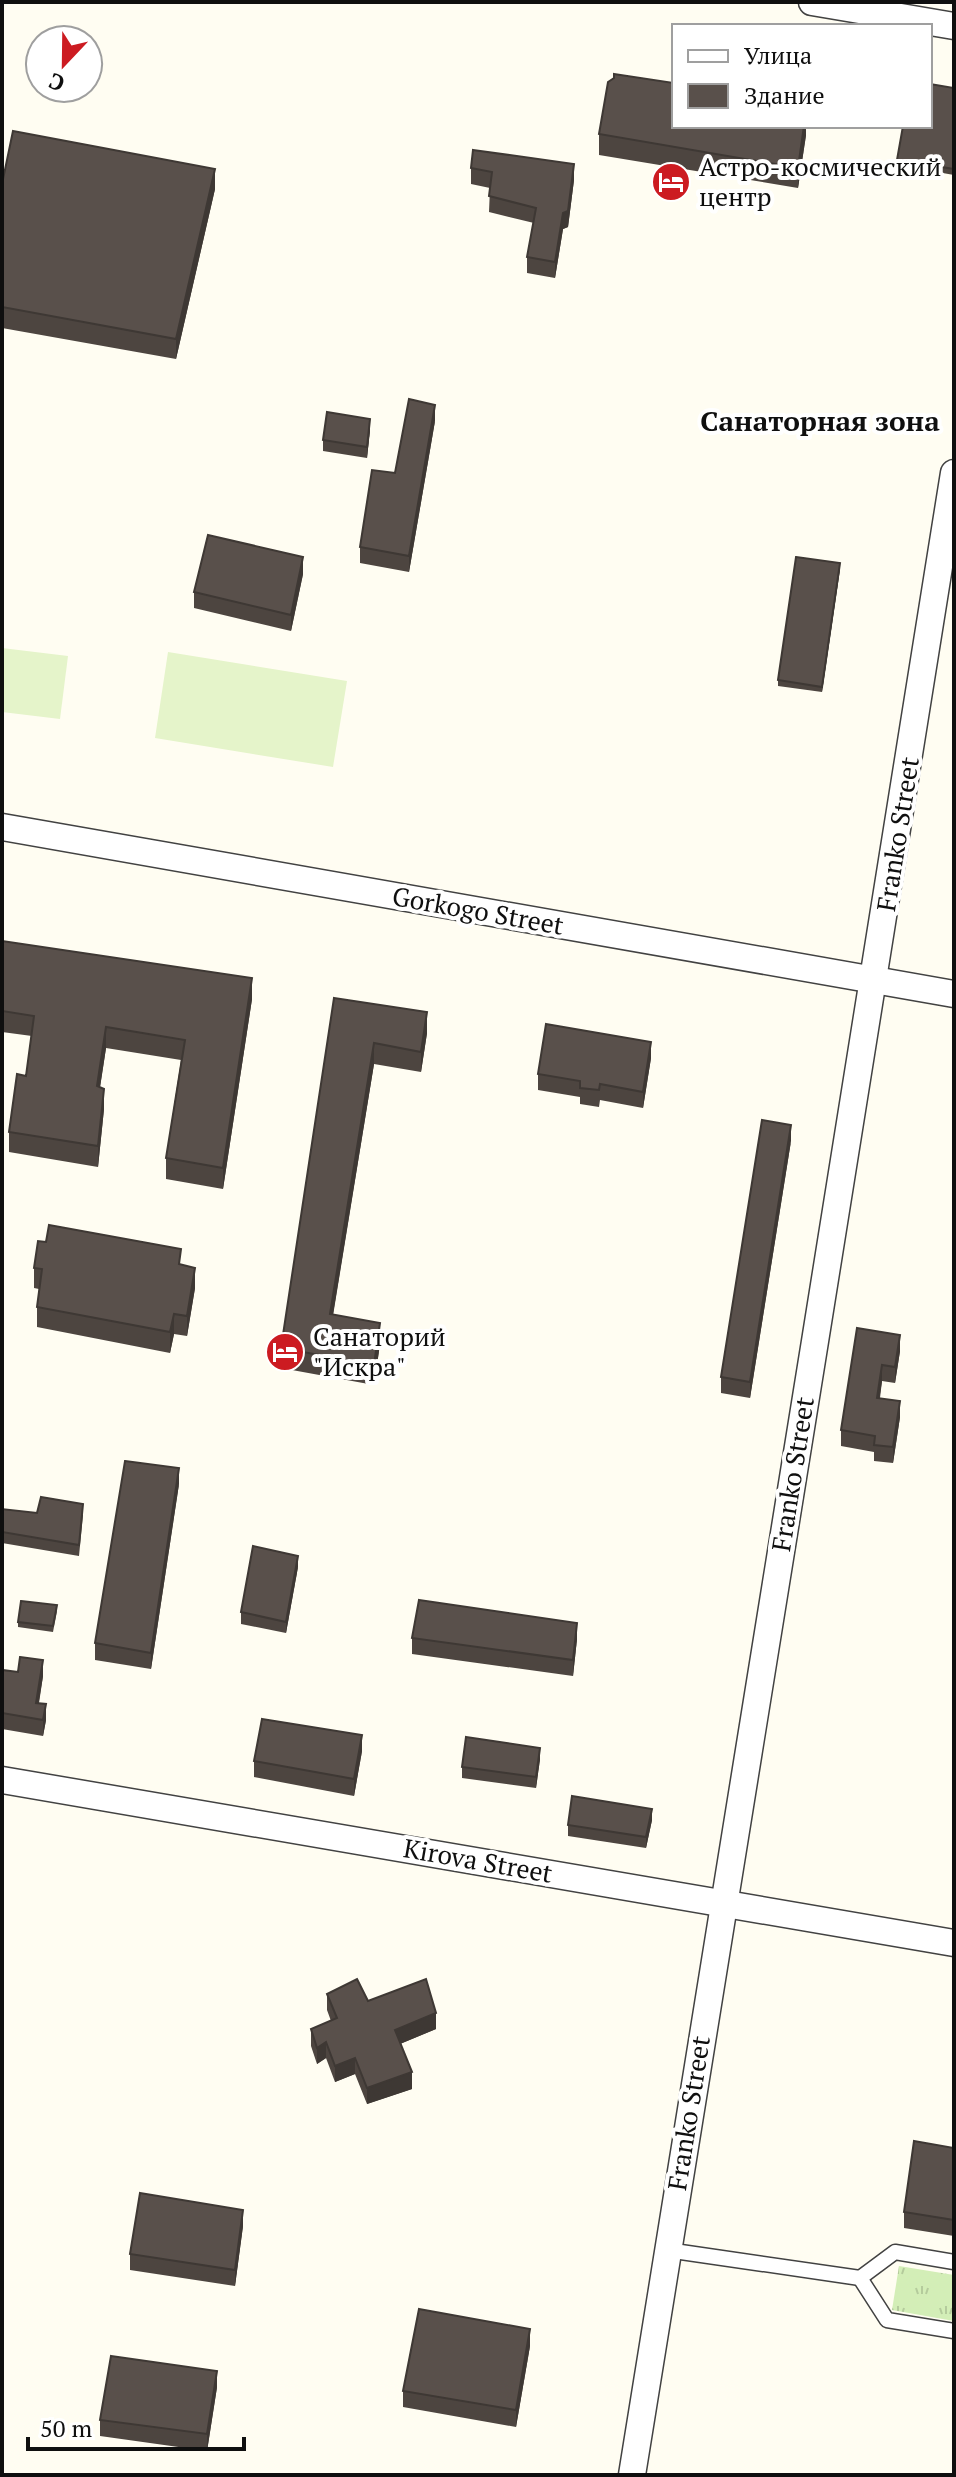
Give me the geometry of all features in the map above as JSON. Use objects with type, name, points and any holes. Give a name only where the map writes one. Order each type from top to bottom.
[{"type":"street","points":[[812,2],[954,26]]},
{"type":"street","name":"Franko Street","points":[[632,2475],[722,1903],[875,980],[954,473]]},
{"type":"street","name":"Gorkogo Street","points":[[2,827],[954,994]]},
{"type":"street","name":"Kirova Street","points":[[2,1780],[954,1943]]},
{"type":"lane","points":[[667,2250],[860,2278],[895,2252],[954,2262]]},
{"type":"lane","points":[[860,2278],[887,2320],[954,2331]]},
{"type":"green space","points":[[2,648],[68,656],[60,719],[2,712]]},
{"type":"green space","points":[[168,652],[347,681],[333,767],[155,738]]},
{"type":"green space","points":[[899,2266],[954,2275],[954,2321],[892,2310]]},
{"type":"building","points":[[614,74],[672,83],[672,128],[804,128],[798,168],[599,134],[608,82]]},
{"type":"building","points":[[932,84],[954,88],[954,169],[897,160],[903,128],[932,128]]},
{"type":"building","points":[[13,131],[215,169],[176,339],[2,307],[2,184]]},
{"type":"building","points":[[473,150],[574,164],[568,211],[563,213],[555,262],[527,257],[536,208],[489,196],[492,172],[471,168]]},
{"type":"building","points":[[409,399],[435,405],[409,556],[360,547],[372,470],[395,473]]},
{"type":"building","points":[[327,412],[370,419],[367,447],[323,440]]},
{"type":"building","points":[[208,535],[303,557],[291,615],[194,592]]},
{"type":"building","points":[[796,557],[840,563],[822,687],[778,680]]},
{"type":"building","points":[[2,941],[252,978],[223,1168],[166,1158],[185,1040],[106,1027],[97,1086],[104,1089],[98,1146],[9,1132],[17,1074],[26,1076],[34,1016],[2,1011]]},
{"type":"building","points":[[334,998],[427,1012],[421,1052],[374,1043],[330,1314],[380,1323],[374,1365],[281,1348]]},
{"type":"building","points":[[546,1024],[651,1042],[643,1092],[600,1084],[599,1090],[580,1088],[580,1081],[538,1074]]},
{"type":"building","points":[[762,1120],[791,1125],[750,1382],[721,1377]]},
{"type":"building","points":[[49,1225],[181,1249],[179,1264],[195,1268],[187,1316],[174,1314],[170,1332],[37,1307],[42,1269],[34,1268],[38,1241],[46,1242]]},
{"type":"building","points":[[857,1328],[900,1335],[895,1367],[882,1365],[877,1398],[900,1401],[893,1447],[874,1445],[875,1436],[841,1430]]},
{"type":"building","points":[[125,1461],[179,1468],[151,1653],[95,1643]]},
{"type":"building","points":[[41,1497],[83,1504],[79,1545],[2,1532],[2,1509],[37,1513]]},
{"type":"building","points":[[253,1546],[298,1556],[286,1622],[241,1612]]},
{"type":"building","points":[[419,1600],[577,1623],[573,1660],[412,1638]]},
{"type":"building","points":[[21,1601],[57,1605],[53,1626],[18,1622]]},
{"type":"building","points":[[20,1657],[43,1660],[36,1703],[46,1704],[43,1720],[2,1713],[2,1670],[18,1672]]},
{"type":"building","points":[[262,1719],[362,1735],[354,1779],[254,1761]]},
{"type":"building","points":[[466,1737],[540,1748],[536,1777],[462,1767]]},
{"type":"building","points":[[572,1796],[652,1809],[646,1837],[568,1825]]},
{"type":"building","points":[[357,1979],[368,2001],[426,1979],[436,2013],[395,2030],[412,2072],[367,2088],[355,2058],[335,2066],[326,2042],[317,2048],[311,2029],[337,2018],[327,1994]]},
{"type":"building","points":[[914,2141],[954,2148],[954,2220],[904,2212]]},
{"type":"building","points":[[140,2193],[243,2210],[235,2270],[130,2254]]},
{"type":"building","points":[[419,2309],[530,2329],[516,2410],[403,2391]]},
{"type":"building","points":[[111,2356],[217,2371],[207,2434],[100,2420]]},
{"type":"place","name":"Астро-космический центр","points":[[671,182]]},
{"type":"place","name":"Санаторий \"Искра\"","points":[[285,1352]]},
{"type":"district","name":"Санаторная зона","points":[[820,421]]}]
